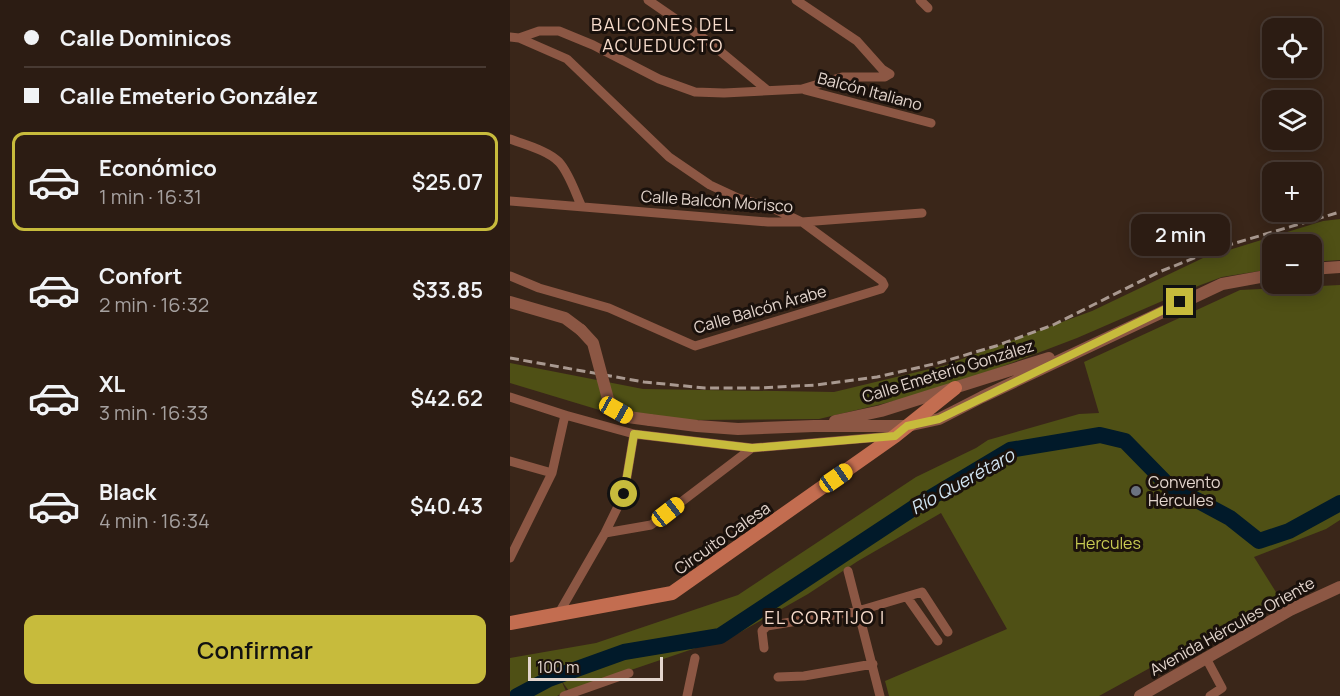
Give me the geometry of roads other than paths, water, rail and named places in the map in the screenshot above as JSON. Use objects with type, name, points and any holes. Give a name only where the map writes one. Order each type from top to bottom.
[{"type":"main road","name":"Circuito Calesa","points":[[510,622],[672,593],[895,436],[955,388]]},
{"type":"street","points":[[648,0],[709,42],[767,90]]},
{"type":"street","points":[[920,0],[928,8]]},
{"type":"street","points":[[515,38],[549,29],[559,31],[593,45],[659,79],[695,92],[724,93],[802,89],[842,77],[885,77],[890,74],[882,69],[857,41],[799,1]]},
{"type":"street","points":[[515,38],[567,59],[669,157],[710,185],[738,198],[770,207],[802,222]]},
{"type":"street","name":"Balcón Italiano","points":[[802,89],[931,123]]},
{"type":"street","points":[[510,139],[558,161],[564,168],[581,205]]},
{"type":"street","name":"Calle Balcón Morisco","points":[[510,201],[768,222],[802,222],[922,213]]},
{"type":"street","name":"Calle Balcón Árabe","points":[[510,276],[539,288],[609,308],[695,346],[881,289],[884,285],[882,281],[802,222]]},
{"type":"street","points":[[1322,268],[1340,267]]},
{"type":"street","name":"Calle Emeterio González","points":[[510,302],[565,318],[581,330],[593,343],[608,399],[616,410],[628,417],[738,429],[907,426],[939,419],[1092,344],[1222,284],[1262,277]]},
{"type":"street","name":"Calle Emeterio González","points":[[814,426],[881,411],[1092,344]]},
{"type":"street","points":[[976,381],[984,388],[982,397]]},
{"type":"street","points":[[510,397],[634,434],[752,448],[895,436]]},
{"type":"street","points":[[510,558],[552,473],[565,415]]},
{"type":"street","points":[[559,613],[605,533],[624,494],[634,434]]},
{"type":"street","points":[[605,533],[651,525],[752,448]]},
{"type":"street","points":[[510,461],[552,473]]},
{"type":"street","points":[[848,571],[880,696]]},
{"type":"street","name":"Avenida Hércules Oriente","points":[[1140,696],[1290,610],[1340,587]]},
{"type":"street","points":[[764,648],[762,631],[767,626],[858,611],[917,592],[922,592],[948,632]]},
{"type":"street","points":[[907,597],[938,641]]},
{"type":"street","points":[[687,696],[695,658]]},
{"type":"street","points":[[1206,658],[1222,688],[1210,696]]},
{"type":"street","points":[[778,677],[804,676],[873,664]]},
{"type":"street","points":[[564,696],[629,673]]},
{"type":"waterway","name":"Río Querétaro","points":[[517,696],[549,679],[624,652],[720,636],[918,505],[1010,450],[1100,435],[1125,441],[1167,484],[1230,518],[1259,541],[1289,531],[1340,503]]},
{"type":"railway","points":[[510,358],[644,382],[705,388],[816,385],[877,377],[938,363],[996,346],[1053,325],[1159,272],[1222,247],[1340,212]]},
{"type":"place","name":"Convento Hércules","points":[[1136,491]]},
{"type":"district","name":"BALCONES DEL ACUEDUCTO","points":[[663,34]]},
{"type":"district","name":"EL CORTIJO I","points":[[825,617]]},
{"type":"park label","name":"Hercules","points":[[1108,543]]}]
